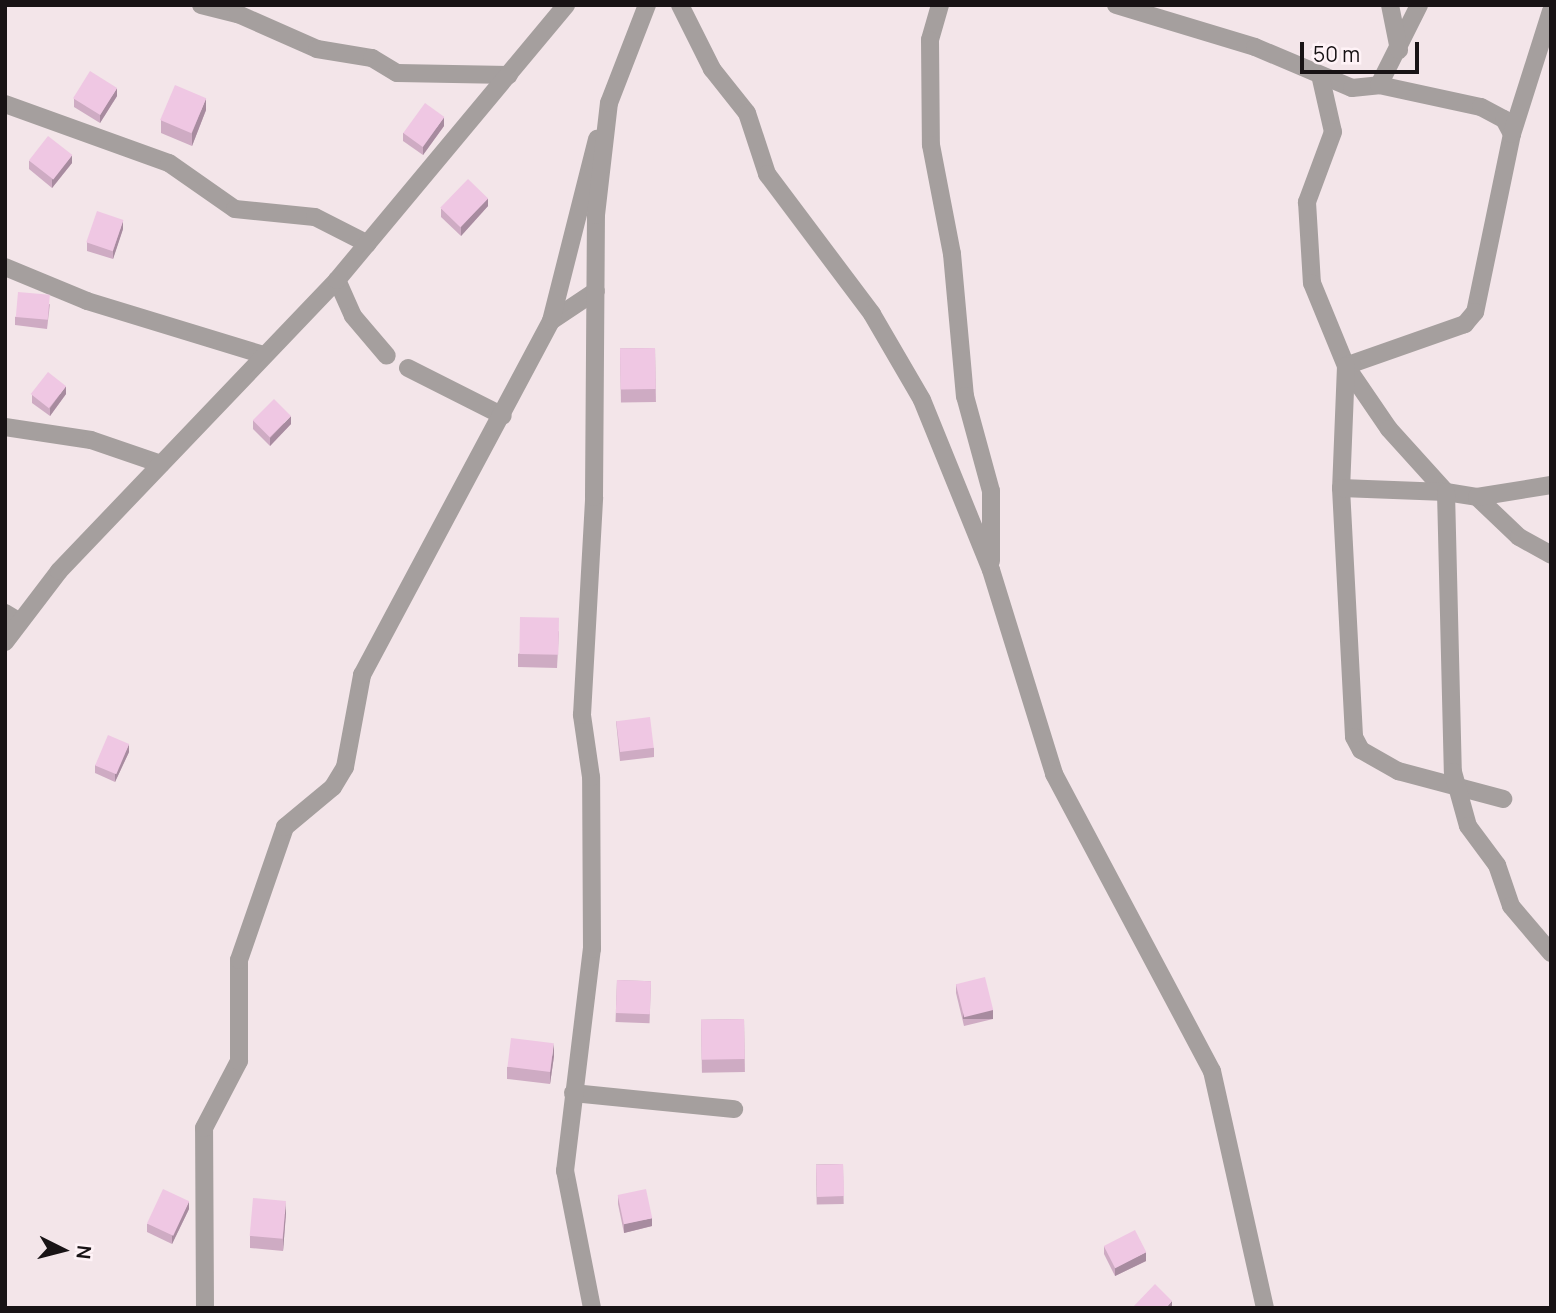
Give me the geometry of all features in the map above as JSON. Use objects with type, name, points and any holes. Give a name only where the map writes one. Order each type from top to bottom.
[{"type":"street","points":[[201,5],[238,14],[317,49],[372,58],[397,73],[509,75]]},
{"type":"street","points":[[5,642],[13,617],[337,281],[566,5]]},
{"type":"street","points":[[205,1308],[204,1128],[239,1061],[239,960],[285,827],[333,787],[345,767],[362,675],[503,416],[551,321],[569,265],[579,196],[609,103],[647,5]]},
{"type":"street","points":[[680,5],[712,69],[747,113],[767,174],[872,314],[922,400],[991,570],[1054,774],[1212,1071],[1265,1308]]},
{"type":"street","points":[[940,5],[930,40],[931,145],[952,254],[965,396],[991,491],[991,570]]},
{"type":"street","points":[[1116,5],[1255,47],[1321,79],[1352,88],[1379,85],[1481,107],[1504,119],[1512,134]]},
{"type":"street","points":[[1390,5],[1399,53]]},
{"type":"street","points":[[1379,85],[1399,53],[1419,5]]},
{"type":"street","points":[[1346,366],[1465,324],[1475,312],[1512,134],[1551,10]]},
{"type":"street","points":[[1321,79],[1333,132],[1307,202],[1312,283],[1346,366],[1389,429],[1446,492],[1449,712],[1457,787],[1468,826],[1496,865],[1511,906],[1551,953]]},
{"type":"street","points":[[592,1308],[565,1171],[592,949],[591,777],[582,715],[594,497],[596,291],[609,103]]},
{"type":"street","points":[[5,104],[169,163],[235,209],[315,217],[368,244]]},
{"type":"street","points":[[5,267],[87,301],[264,355]]},
{"type":"street","points":[[337,281],[353,316],[387,356]]},
{"type":"street","points":[[551,321],[596,291]]},
{"type":"street","points":[[1346,366],[1341,488],[1354,737],[1361,750],[1398,771],[1503,799]]},
{"type":"street","points":[[408,368],[503,416]]},
{"type":"street","points":[[5,427],[91,440],[162,464]]},
{"type":"street","points":[[1341,488],[1446,492],[1477,497],[1551,485]]},
{"type":"street","points":[[1477,497],[1518,537],[1551,555]]},
{"type":"street","points":[[573,1093],[734,1109]]},
{"type":"building","points":[[90,71],[117,88],[100,115],[73,98]]},
{"type":"building","points":[[175,85],[206,98],[191,133],[160,120]]},
{"type":"building","points":[[425,103],[444,117],[423,147],[403,133]]},
{"type":"building","points":[[48,136],[72,155],[53,180],[29,160]]},
{"type":"building","points":[[468,179],[488,198],[460,227],[440,208]]},
{"type":"building","points":[[97,211],[123,220],[113,251],[86,242]]},
{"type":"building","points":[[18,292],[50,295],[48,320],[16,317]]},
{"type":"building","points":[[655,348],[656,389],[621,390],[620,349]]},
{"type":"building","points":[[48,372],[66,386],[49,408],[31,394]]},
{"type":"building","points":[[274,399],[291,416],[270,437],[253,420]]},
{"type":"building","points":[[520,617],[559,618],[558,655],[519,654]]},
{"type":"building","points":[[650,717],[654,748],[620,752],[616,721]]},
{"type":"building","points":[[108,735],[129,744],[116,774],[95,765]]},
{"type":"building","points":[[985,977],[993,1010],[964,1017],[956,984]]},
{"type":"building","points":[[617,980],[651,981],[650,1014],[616,1013]]},
{"type":"building","points":[[744,1019],[745,1059],[702,1060],[701,1020]]},
{"type":"building","points":[[511,1038],[554,1043],[550,1072],[507,1067]]},
{"type":"building","points":[[843,1164],[844,1196],[817,1197],[816,1165]]},
{"type":"building","points":[[163,1189],[189,1201],[173,1236],[147,1223]]},
{"type":"building","points":[[646,1189],[652,1218],[624,1224],[618,1195]]},
{"type":"building","points":[[253,1198],[286,1201],[283,1239],[250,1236]]},
{"type":"building","points":[[1135,1230],[1146,1252],[1115,1268],[1104,1246]]},
{"type":"building","points":[[1155,1284],[1172,1301],[1166,1308],[1132,1308]]}]
